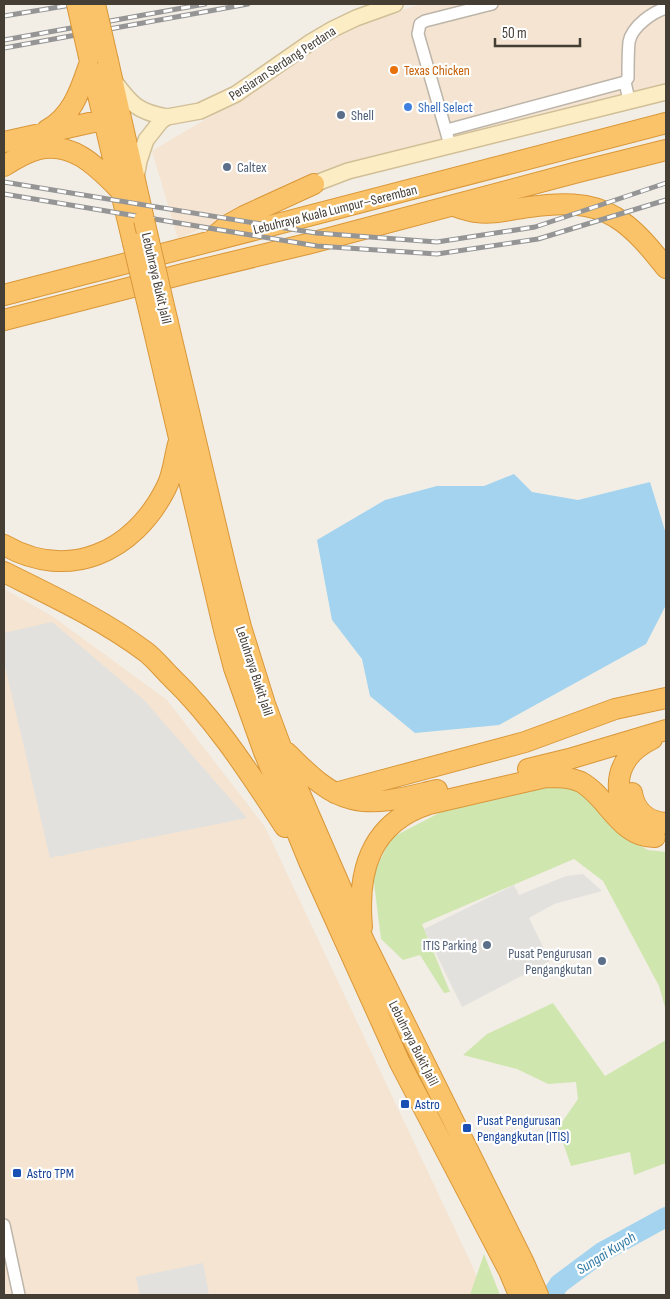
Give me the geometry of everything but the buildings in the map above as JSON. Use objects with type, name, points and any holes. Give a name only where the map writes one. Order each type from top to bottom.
[{"type":"highway","name":"Lebuhraya Bukit Jalil","points":[[77,4],[100,64],[112,118]]},
{"type":"highway","name":"Lebuhraya Bukit Jalil","points":[[95,4],[100,64],[160,325],[241,627],[265,704],[297,787],[364,941],[516,1267],[519,1295]]},
{"type":"highway","points":[[43,133],[61,121],[100,64]]},
{"type":"highway","points":[[4,142],[112,118]]},
{"type":"highway","name":"Lebuhraya Kuala Lumpur–Seremban","points":[[4,295],[666,124]]},
{"type":"highway","points":[[4,166],[24,154],[40,148],[64,149],[84,158],[103,173],[128,187]]},
{"type":"highway","name":"Lebuhraya Kuala Lumpur–Seremban","points":[[4,320],[307,244],[666,150]]},
{"type":"highway","points":[[210,241],[228,225],[314,184]]},
{"type":"highway","points":[[453,206],[475,212],[570,204],[597,208],[615,216],[639,236],[666,268]]},
{"type":"highway","points":[[4,334],[30,314]]},
{"type":"highway","name":"Lebuhraya Bukit Jalil","points":[[160,325],[179,440],[224,630],[234,668],[264,752],[310,864],[400,1063],[516,1267],[538,1295]]},
{"type":"highway","points":[[4,545],[31,557],[64,561],[95,555],[119,544],[134,532],[160,499],[171,474],[179,440]]},
{"type":"highway","points":[[4,572],[95,618],[147,654],[205,712],[231,746],[310,864]]},
{"type":"highway","points":[[335,793],[492,752],[546,736],[615,710],[666,698]]},
{"type":"highway","points":[[281,747],[310,775],[335,793],[351,799],[375,802],[570,759],[666,730]]},
{"type":"highway","points":[[662,833],[639,829],[632,822],[626,813],[620,795],[619,779],[626,760],[636,749],[666,730]]},
{"type":"highway","points":[[662,833],[659,823],[642,813],[634,804],[631,784],[634,772],[643,759],[666,746]]},
{"type":"highway","points":[[364,941],[361,915],[362,884],[368,858],[384,832],[402,816],[419,807],[442,800],[546,778],[565,777],[580,782],[593,791],[629,829],[647,838],[662,833]]},
{"type":"main road","name":"Persiaran Serdang Perdana","points":[[100,64],[127,97],[140,109],[150,114],[167,117],[200,111],[236,94],[333,29],[356,18],[396,4]]},
{"type":"main road","points":[[314,184],[449,138],[666,92]]},
{"type":"main road","points":[[128,187],[146,140],[156,126],[167,117]]},
{"type":"street","points":[[492,4],[425,21],[420,24],[418,34],[449,138],[625,82],[628,78],[630,39],[639,24],[656,11],[666,8]]},
{"type":"street","points":[[625,82],[629,100]]},
{"type":"street","points":[[4,1226],[19,1295]]},
{"type":"shaded area","points":[[422,4],[666,4],[666,84],[341,166],[178,239],[152,151],[238,100],[345,31],[388,14]]},
{"type":"shaded area","points":[[4,589],[52,616],[167,700],[265,827],[485,1295],[4,1295]]},
{"type":"shaded area","points":[[52,622],[144,700],[247,818],[50,858],[4,662],[4,633]]},
{"type":"shaded area","name":"ITIS Parking","points":[[583,874],[602,891],[554,904],[529,918],[550,961],[462,1007],[424,929],[514,885],[519,895],[566,876]]},
{"type":"shaded area","points":[[203,1263],[209,1295],[140,1295],[136,1277]]},
{"type":"green space","points":[[561,783],[588,795],[620,834],[648,850],[666,852],[666,1011],[659,986],[603,881],[574,859],[422,924],[450,992],[444,993],[420,955],[403,960],[381,939],[373,875],[391,838],[441,812]]},
{"type":"green space","points":[[553,1003],[605,1076],[666,1040],[666,1163],[634,1175],[630,1152],[571,1166],[558,1128],[578,1099],[576,1082],[548,1084],[517,1069],[463,1055],[487,1034]]},
{"type":"green space","points":[[484,1254],[500,1295],[470,1295]]},
{"type":"water","points":[[514,474],[532,492],[578,500],[650,482],[666,534],[666,605],[646,644],[499,725],[415,733],[370,696],[362,659],[332,620],[317,540],[385,500],[437,486],[484,486]]},
{"type":"waterway","name":"Sungai Kuyoh","points":[[552,1295],[559,1284],[602,1252],[666,1217]]},
{"type":"railway","points":[[4,16],[77,4]]},
{"type":"railway","points":[[4,40],[205,4]]},
{"type":"railway","points":[[4,48],[248,4]]},
{"type":"railway","points":[[4,182],[316,233],[437,242],[535,227],[666,183]]},
{"type":"railway","points":[[4,194],[317,246],[437,254],[538,239],[666,200]]},
{"type":"place","name":"Texas Chicken","points":[[394,70]]},
{"type":"place","name":"Shell Select","points":[[408,107]]},
{"type":"place","name":"Shell","points":[[341,115]]},
{"type":"place","name":"Caltex","points":[[227,167]]},
{"type":"place","name":"ITIS Parking","points":[[487,945]]},
{"type":"place","name":"Pusat Pengurusan Pengangkutan","points":[[602,961]]},
{"type":"place","name":"Astro","points":[[405,1104]]},
{"type":"place","name":"Pusat Pengurusan Pengangkutan (ITIS)","points":[[467,1128]]},
{"type":"place","name":"Astro TPM","points":[[17,1173]]}]
